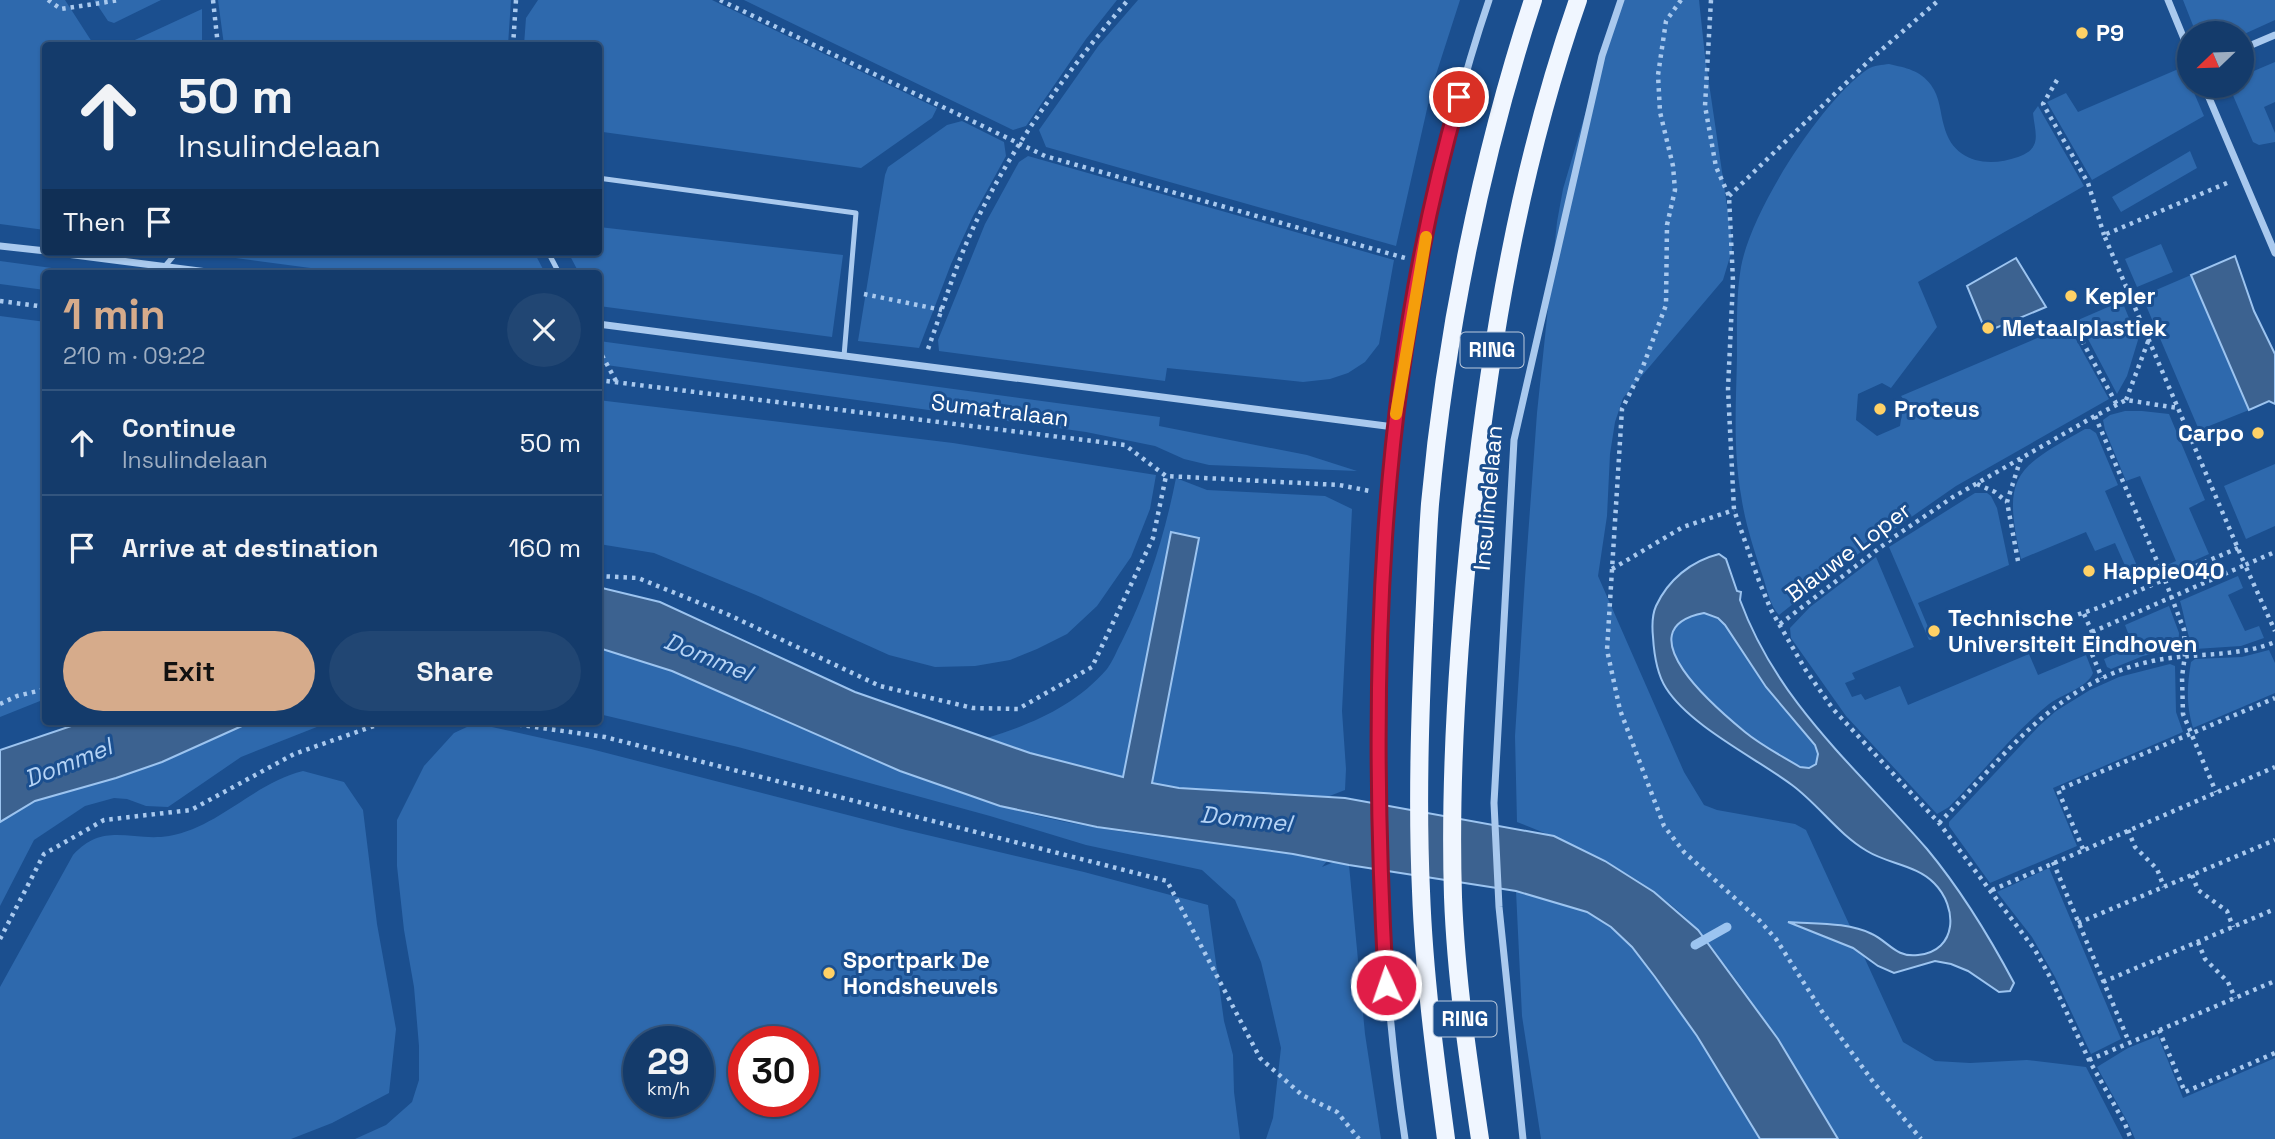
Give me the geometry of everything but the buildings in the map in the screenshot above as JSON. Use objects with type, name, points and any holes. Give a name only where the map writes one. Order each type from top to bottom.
[{"type":"main road","name":"RING","points":[[1447,1139],[1439,1090],[1421,893],[1421,703],[1430,506],[1449,357],[1476,216],[1512,64],[1533,0]]},
{"type":"main road","name":"Insulindelaan","points":[[1480,1139],[1453,898],[1455,708],[1466,565],[1482,421],[1502,290],[1554,69],[1578,0]]},
{"type":"street","points":[[1405,1139],[1386,985],[1377,785],[1386,495],[1394,427],[1421,262],[1451,124],[1489,0]]},
{"type":"street","name":"Insulindelaan","points":[[1522,1139],[1499,907],[1494,803],[1514,440],[1602,56],[1621,0]]},
{"type":"street","points":[[2168,0],[2177,22]]},
{"type":"street","points":[[2254,44],[2275,35]]},
{"type":"street","points":[[2209,98],[2275,253]]},
{"type":"street","points":[[0,246],[42,251]]},
{"type":"street","points":[[84,256],[194,270]]},
{"type":"street","name":"Sumatralaan","points":[[602,325],[1394,427]]},
{"type":"lane","points":[[602,179],[856,213],[844,356]]},
{"type":"lane","points":[[166,266],[174,256]]},
{"type":"path","points":[[48,0],[61,9],[120,0]]},
{"type":"path","points":[[213,0],[218,42]]},
{"type":"path","points":[[513,42],[516,0]]},
{"type":"path","points":[[720,0],[1045,156],[1421,262]]},
{"type":"path","points":[[923,365],[975,225],[1020,142],[1090,44],[1128,0]]},
{"type":"path","points":[[1681,0],[1666,21],[1658,75],[1660,111],[1673,166],[1675,190],[1667,225],[1666,304],[1642,369],[1622,409],[1607,650],[1620,710],[1664,826],[1684,852],[1759,920],[1776,939],[1823,1013],[1874,1083],[1921,1139]]},
{"type":"path","points":[[1711,0],[1705,106],[1716,167],[1729,196],[1733,281],[1728,389],[1734,510],[1759,581],[1780,624]]},
{"type":"path","points":[[1729,196],[1872,58],[1939,0]]},
{"type":"path","points":[[2057,80],[2043,104],[2088,183],[2104,235],[2275,631]]},
{"type":"path","points":[[2104,235],[2242,176]]},
{"type":"path","points":[[850,291],[942,310]]},
{"type":"path","points":[[0,301],[42,306]]},
{"type":"path","points":[[2074,326],[2117,405]]},
{"type":"path","points":[[2149,339],[2126,400],[2178,408]]},
{"type":"path","points":[[602,356],[616,382]]},
{"type":"path","name":"Sumatralaan","points":[[602,380],[1125,445],[1166,476]]},
{"type":"path","name":"Blauwe Loper","points":[[2126,400],[2021,458],[1894,537],[1780,624],[1805,669],[1833,709],[1939,823],[2035,950],[2131,1139]]},
{"type":"path","points":[[2095,416],[2184,630],[2183,714],[2216,792]]},
{"type":"path","points":[[2018,561],[2007,502],[2021,458]]},
{"type":"path","points":[[602,576],[638,578],[727,614],[880,686],[973,708],[1017,709],[1092,667],[1153,537],[1166,476],[1339,485],[1386,495]]},
{"type":"path","points":[[1977,484],[1995,492],[2007,502]]},
{"type":"path","points":[[1611,570],[1683,527],[1734,510]]},
{"type":"path","points":[[2070,617],[2084,614],[2238,548]]},
{"type":"path","points":[[2092,632],[2275,552]]},
{"type":"path","points":[[2084,614],[2092,632],[2089,647],[2102,677]]},
{"type":"path","points":[[1939,823],[2030,727],[2054,706],[2102,677],[2146,662],[2185,655],[2247,650],[2272,644],[2275,651]]},
{"type":"path","points":[[0,704],[17,696],[42,690]]},
{"type":"path","points":[[2083,849],[2057,790],[2275,698]]},
{"type":"path","points":[[0,939],[44,854],[56,847],[104,820],[191,810],[294,754],[377,725]]},
{"type":"path","points":[[521,725],[606,737],[1167,881],[1260,1058],[1302,1095],[1337,1112],[1359,1139]]},
{"type":"path","points":[[1992,890],[2275,768]]},
{"type":"path","points":[[2128,830],[2135,847],[2157,869],[2164,887]]},
{"type":"path","points":[[2078,923],[2275,840]]},
{"type":"path","points":[[2053,862],[2129,1042]]},
{"type":"path","points":[[2192,875],[2198,890],[2227,911],[2233,927]]},
{"type":"path","points":[[2103,982],[2275,909]]},
{"type":"path","points":[[2198,942],[2205,959],[2228,982],[2235,998]]},
{"type":"path","points":[[2089,1060],[2275,981]]},
{"type":"path","points":[[2159,1030],[2185,1092],[2275,1053]]},
{"type":"shaded area","points":[[0,0],[65,0],[92,42],[42,42],[42,230],[0,224]]},
{"type":"shaded area","points":[[94,0],[161,0],[114,23],[108,21]]},
{"type":"shaded area","points":[[218,0],[511,0],[508,42],[224,42]]},
{"type":"shaded area","points":[[538,0],[712,0],[937,108],[932,118],[861,168],[603,132],[602,140],[602,42],[524,42],[526,18]]},
{"type":"shaded area","points":[[744,0],[1117,0],[1086,39],[1026,126],[1013,130]]},
{"type":"shaded area","points":[[1138,0],[1460,0],[1432,87],[1396,246],[1046,147],[1039,130],[1099,45]]},
{"type":"shaded area","points":[[1622,0],[1699,0],[1731,233],[1732,250],[1723,280],[1623,398],[1615,422],[1610,454],[1607,516],[1598,576],[1684,772],[1704,805],[1717,810],[1795,824],[1806,830],[1903,1042],[1935,1061],[1970,1063],[2027,1060],[2086,1067],[2123,1139],[1838,1139],[1758,1010],[1714,949],[1680,912],[1614,866],[1517,822],[1515,736],[1525,578],[1537,413],[1557,222],[1563,189]]},
{"type":"shaded area","points":[[2183,0],[2275,0],[2275,20],[2254,30],[2254,21],[2191,21]]},
{"type":"shaded area","points":[[202,9],[202,42],[130,42]]},
{"type":"shaded area","points":[[2275,62],[2275,102],[2264,107],[2275,133],[2275,142],[2259,145],[2253,142],[2234,98],[2254,98],[2254,71]]},
{"type":"shaded area","points":[[1889,64],[1912,70],[1927,80],[1936,94],[1948,138],[1963,155],[1983,162],[2018,157],[2031,149],[2036,140],[2033,113],[2038,106],[2084,186],[1918,282],[1937,327],[1891,388],[1882,383],[1858,394],[1856,420],[1877,436],[1900,426],[1904,400],[1901,396],[2068,325],[2109,399],[1956,486],[1838,568],[1779,615],[1769,597],[1750,536],[1738,478],[1736,409],[1741,267],[1758,217],[1773,188],[1810,131],[1849,84],[1870,68]]},
{"type":"shaded area","points":[[2177,70],[2177,98],[2196,98],[2204,116],[2092,180],[2047,102],[2066,93],[2078,112]]},
{"type":"shaded area","points":[[962,121],[1004,142],[1006,156],[973,216],[951,264],[919,348],[858,341],[888,167],[947,125]]},
{"type":"shaded area","points":[[2190,151],[2197,168],[2121,212],[2112,197]]},
{"type":"shaded area","points":[[1028,156],[1394,260],[1379,344],[1365,362],[1348,373],[1330,379],[1303,382],[1167,368],[1165,381],[939,351],[938,340],[985,224],[1019,162]]},
{"type":"shaded area","points":[[602,227],[843,255],[832,337],[602,306],[602,270],[577,270],[570,256],[602,256]]},
{"type":"shaded area","points":[[2161,244],[2173,272],[2137,287],[2125,259]]},
{"type":"shaded area","points":[[221,256],[536,256],[543,270],[326,270]]},
{"type":"shaded area","points":[[0,261],[67,270],[42,270],[42,290],[0,284]]},
{"type":"shaded area","points":[[2191,275],[2249,410],[2199,430],[2142,296]]},
{"type":"shaded area","points":[[2122,301],[2138,340],[2127,376],[2117,394],[2078,320]]},
{"type":"shaded area","points":[[0,316],[42,321],[42,700],[0,717]]},
{"type":"shaded area","points":[[602,341],[1160,417],[1159,426],[1307,455],[1357,471],[1209,465],[1184,459],[1155,446],[1086,432],[602,364]]},
{"type":"shaded area","points":[[602,400],[953,443],[1156,475],[1150,509],[1131,557],[1097,606],[1067,634],[1037,649],[1010,660],[975,666],[935,667],[889,655],[654,553],[602,544]]},
{"type":"shaded area","points":[[2125,411],[2169,414],[2205,500],[2189,508],[2209,554],[2166,573],[2163,567],[2176,561],[2140,476],[2126,481],[2105,430],[2103,420]]},
{"type":"shaded area","points":[[2085,429],[2096,433],[2118,485],[2105,491],[2137,566],[2127,570],[2115,543],[2095,551],[2086,532],[2021,559],[2013,509],[2014,492],[2019,478],[2042,455]]},
{"type":"shaded area","points":[[2275,464],[2275,526],[2246,539],[2224,486]]},
{"type":"shaded area","points":[[1176,478],[1207,490],[1325,496],[1352,509],[1342,711],[1345,790],[1327,797],[1179,788],[1152,783],[1199,538],[1171,532],[1124,777],[1030,753],[987,738],[1052,712],[1081,693],[1107,669],[1148,581],[1167,520]]},
{"type":"shaded area","points":[[1975,493],[1987,493],[1997,508],[2009,565],[1918,603],[1933,639],[1929,640],[1889,547]]},
{"type":"shaded area","points":[[1876,557],[1914,647],[1852,673],[1855,679],[1845,683],[1852,697],[1861,694],[1865,700],[1900,686],[1908,705],[2029,654],[2038,675],[2086,655],[2093,673],[2085,683],[2054,700],[2035,716],[1949,807],[1937,814],[1846,716],[1791,638],[1790,628],[1810,607]]},
{"type":"shaded area","points":[[2238,576],[2243,588],[2228,595],[2245,631],[2259,626],[2264,638],[2241,646],[2195,649],[2188,634],[2180,601]]},
{"type":"shaded area","points":[[2169,606],[2179,633],[2178,648],[2143,656],[2111,669],[2107,667],[2104,659],[2133,646],[2125,625]]},
{"type":"shaded area","points":[[1704,613],[1718,618],[1725,625],[1766,687],[1815,745],[1818,754],[1816,763],[1809,768],[1800,767],[1745,732],[1698,689],[1684,670],[1674,652],[1672,636],[1681,622]]},
{"type":"shaded area","points":[[602,649],[677,673],[874,759],[935,784],[998,805],[1079,825],[1327,861],[1322,867],[1334,862],[1349,865],[1365,1034],[1381,1139],[1266,1139],[1273,1118],[1281,1048],[1268,991],[1261,962],[1235,900],[1202,870],[1086,845],[738,747],[602,715]]},
{"type":"shaded area","points":[[2269,650],[2275,663],[2275,693],[2193,728],[2188,695],[2191,662],[2195,659],[2242,657]]},
{"type":"shaded area","points":[[2170,664],[2175,666],[2176,712],[2183,732],[2053,788],[2077,846],[1990,883],[1949,826],[1949,822],[2056,711],[2090,690],[2119,677]]},
{"type":"shaded area","points":[[244,725],[322,725],[241,757],[168,807],[146,806],[127,799],[114,798],[85,806],[34,840],[0,906],[0,822],[35,801],[162,762]]},
{"type":"shaded area","name":"Sportpark De Hondsheuvels","points":[[469,726],[492,727],[591,749],[1208,905],[1224,1021],[1233,1055],[1240,1139],[355,1139],[386,1125],[412,1102],[419,1080],[414,987],[397,866],[397,820],[424,766],[454,733]]},
{"type":"shaded area","points":[[303,771],[344,782],[363,810],[377,924],[396,1029],[389,1093],[332,1123],[291,1139],[0,1139],[0,987],[73,855],[84,845],[107,836],[155,837],[187,831],[220,815],[268,785]]},
{"type":"shaded area","points":[[2049,868],[2121,1039],[2091,1054],[2055,977],[2032,937],[1997,892]]},
{"type":"shaded area","points":[[1516,891],[1587,912],[1611,927],[1632,947],[1697,1036],[1760,1139],[1541,1139],[1522,1016]]},
{"type":"shaded area","points":[[2158,1036],[2183,1098],[2275,1058],[2275,1139],[2135,1139],[2097,1067],[2128,1048]]},
{"type":"water","points":[[2235,256],[2254,311],[2275,354],[2275,404],[2269,401],[2249,410],[2191,275]]},
{"type":"water","points":[[2016,258],[2046,307],[1986,332],[1967,286]]},
{"type":"water","name":"Dommel","points":[[1171,532],[1199,538],[1152,783],[1179,788],[1345,798],[1554,836],[1605,861],[1654,892],[1698,930],[1778,1039],[1838,1139],[1760,1139],[1697,1036],[1655,977],[1632,947],[1611,927],[1587,912],[1516,891],[1293,854],[1097,827],[1000,806],[900,771],[672,671],[602,649],[602,588],[660,602],[855,692],[1030,753],[1123,777]]},
{"type":"water","points":[[1719,554],[1726,559],[1737,591],[1741,592],[1740,600],[1756,637],[1797,703],[1927,849],[1963,897],[2014,983],[2010,991],[1999,992],[1968,971],[1935,961],[1894,973],[1878,966],[1853,948],[1788,922],[1853,927],[1878,937],[1898,952],[1918,955],[1931,952],[1941,945],[1947,937],[1950,915],[1942,893],[1927,877],[1875,855],[1857,844],[1792,785],[1724,741],[1691,715],[1666,688],[1658,670],[1654,650],[1652,625],[1655,610],[1674,580],[1699,561]],"holes":[[[1704,613],[1718,618],[1766,687],[1815,745],[1818,754],[1816,764],[1809,768],[1800,767],[1752,737],[1715,706],[1683,670],[1674,652],[1672,635],[1681,622]]]},
{"type":"water","name":"Dommel","points":[[74,725],[244,725],[162,762],[35,801],[0,822],[0,750]]},
{"type":"waterway","points":[[1695,945],[1727,927]]},
{"type":"slow traffic","points":[[1396,414],[1426,237]]},
{"type":"place","name":"P9","points":[[2082,33]]},
{"type":"place","name":"Kepler","points":[[2071,296]]},
{"type":"place","name":"Metaalplastiek","points":[[1988,328]]},
{"type":"place","name":"Proteus","points":[[1880,409]]},
{"type":"place","name":"Carpo","points":[[2258,433]]},
{"type":"place","name":"Happie040","points":[[2089,571]]},
{"type":"place","name":"Technische Universiteit Eindhoven","points":[[1934,631]]},
{"type":"place","name":"Sportpark De Hondsheuvels","points":[[829,973]]},
{"type":"route","points":[[1386,985],[1377,785],[1386,495],[1394,427],[1421,262],[1459,97]]}]
